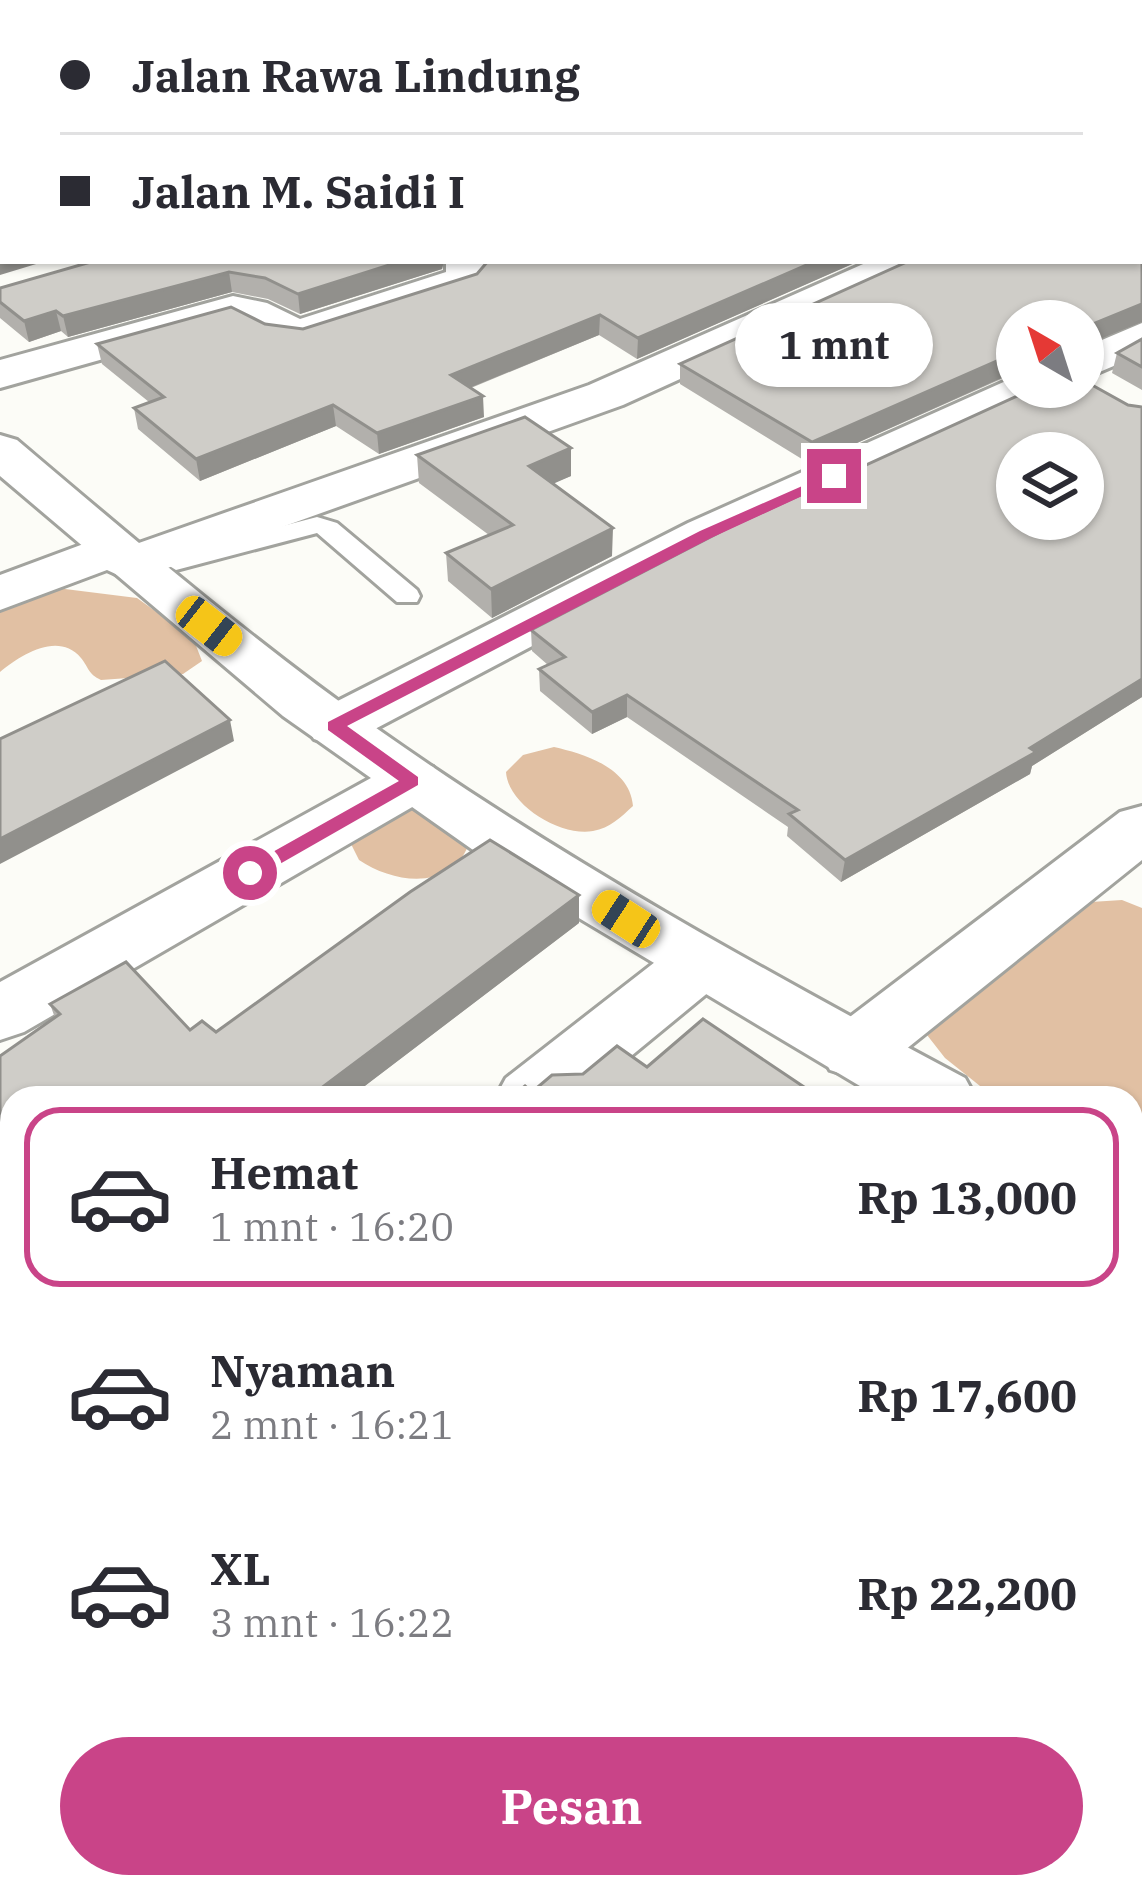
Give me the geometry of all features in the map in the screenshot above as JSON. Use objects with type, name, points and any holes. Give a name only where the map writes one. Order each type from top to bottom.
[{"type":"main road","points":[[0,374],[233,309],[245,308],[284,334],[304,332],[460,280],[468,274],[466,264]]},
{"type":"main road","points":[[0,594],[127,561],[606,395],[896,265]]},
{"type":"main road","points":[[1104,355],[1142,337]]},
{"type":"main road","points":[[334,726],[706,534],[996,402]]},
{"type":"main road","points":[[0,450],[127,561],[334,726],[412,781],[697,964],[918,1086]]},
{"type":"main road","points":[[0,1014],[412,781]]},
{"type":"main road","points":[[855,1051],[1142,827]]},
{"type":"main road","points":[[546,1086],[697,964]]},
{"type":"lane","points":[[127,561],[317,525],[328,528],[407,596]]},
{"type":"shaded area","points":[[49,587],[137,598],[193,638],[202,661],[183,674],[101,680],[72,650],[51,646],[29,653],[0,672],[0,605]]},
{"type":"shaded area","points":[[554,747],[615,772],[633,806],[610,825],[593,831],[566,829],[538,816],[516,796],[506,772],[523,755]]},
{"type":"shaded area","points":[[401,805],[427,813],[470,840],[452,868],[438,875],[406,878],[359,860],[350,842]]},
{"type":"shaded area","points":[[1122,900],[1142,908],[1142,1086],[980,1086],[945,1058],[927,1035],[928,1023],[1065,911],[1091,902]]},
{"type":"building","points":[[84,264],[393,264],[298,294],[265,278],[229,272],[63,316],[56,311],[24,321],[0,302],[0,288]]},
{"type":"building","points":[[485,264],[809,264],[638,338],[600,315],[451,375],[483,396],[377,433],[333,405],[196,459],[134,408],[164,397],[97,344],[231,307],[265,324],[303,329],[477,274]]},
{"type":"building","points":[[902,264],[1142,264],[1142,304],[1104,319],[1104,300],[996,300],[996,361],[812,442],[680,364]]},
{"type":"building","points":[[1142,339],[1142,367],[1117,353]]},
{"type":"building","points":[[1104,392],[1142,407],[1142,679],[1030,748],[1036,752],[845,860],[789,814],[798,810],[627,695],[592,712],[539,669],[565,657],[531,630],[728,528],[996,406],[1104,408]]},
{"type":"building","points":[[525,417],[571,448],[529,466],[613,528],[491,589],[446,553],[513,525],[417,455]]},
{"type":"building","points":[[165,661],[230,720],[0,839],[0,739]]},
{"type":"building","points":[[490,840],[579,895],[324,1086],[0,1086],[0,1056],[60,1014],[50,1004],[126,962],[190,1030],[202,1021],[216,1032]]},
{"type":"building","points":[[703,1019],[803,1086],[539,1086],[552,1075],[583,1074],[617,1046],[647,1067]]},
{"type":"route","points":[[250,873],[412,781],[334,726],[706,534],[834,476]]}]
